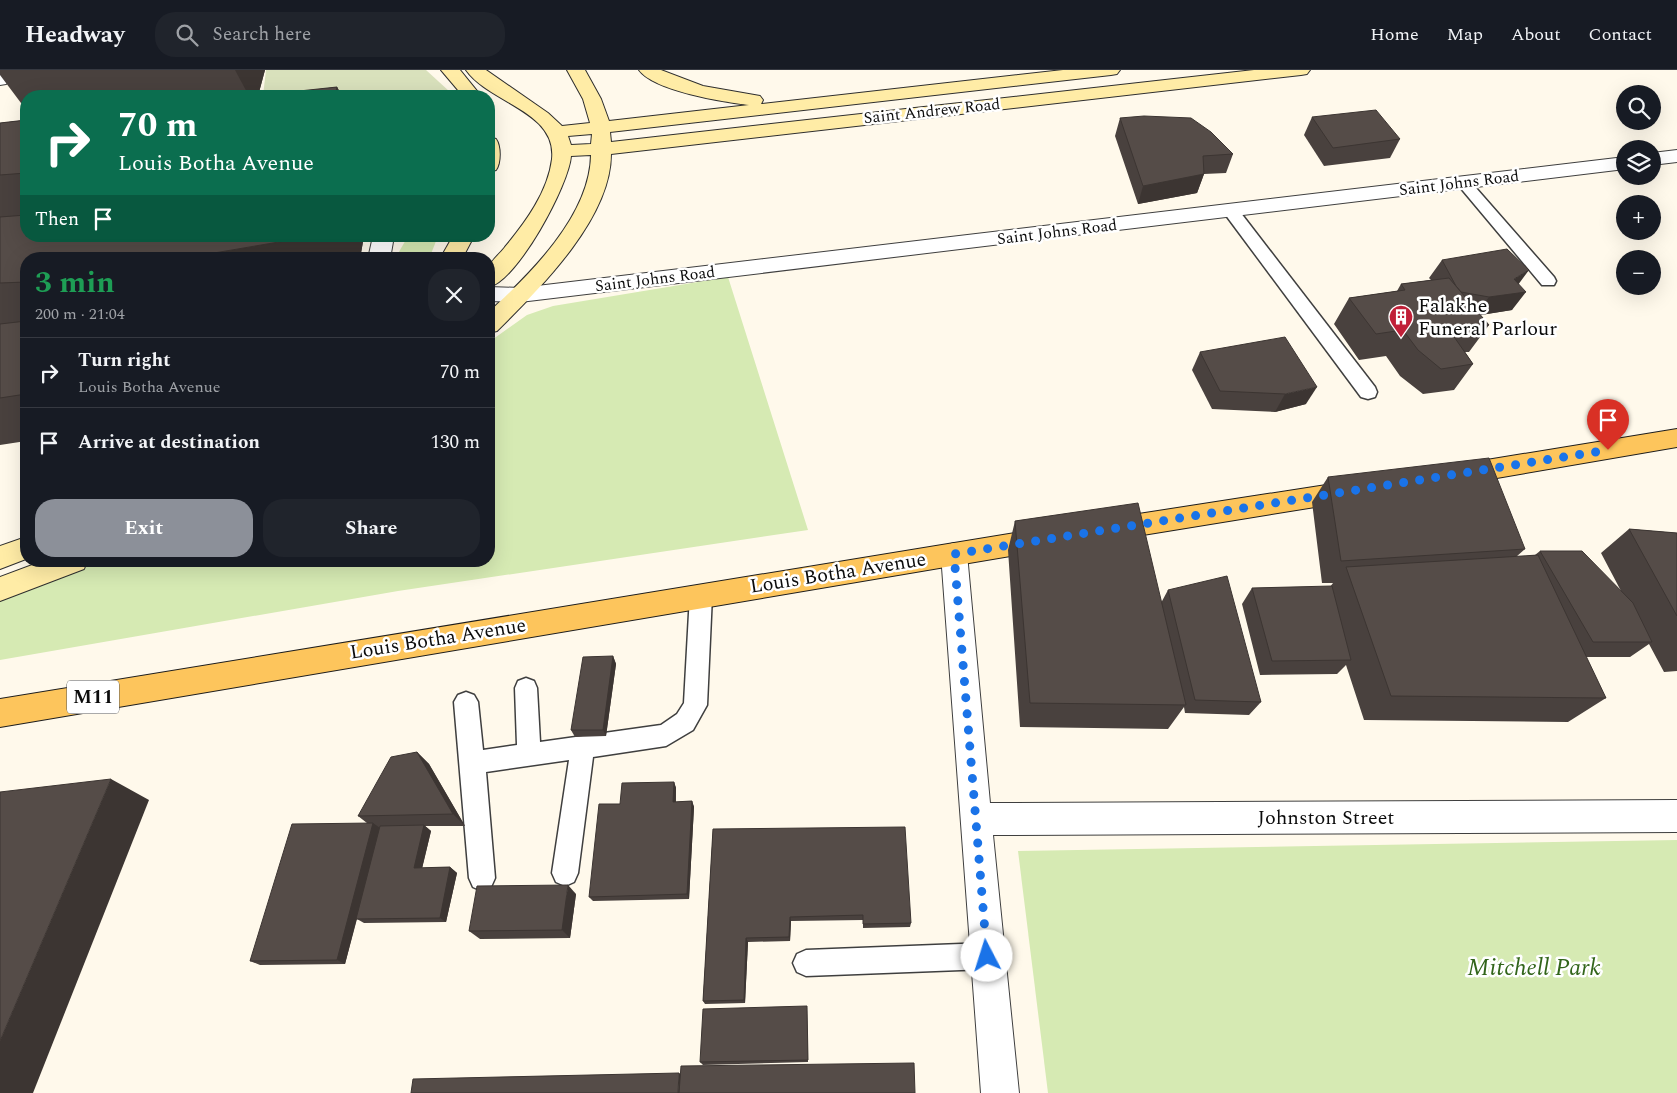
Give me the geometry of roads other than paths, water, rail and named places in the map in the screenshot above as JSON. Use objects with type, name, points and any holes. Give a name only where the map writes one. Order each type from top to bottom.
[{"type":"main road","points":[[450,70],[467,90]]},
{"type":"main road","points":[[475,70],[533,111],[560,142],[560,168],[549,196],[528,232],[495,273]]},
{"type":"main road","points":[[495,319],[555,256],[582,215],[596,180],[602,149],[601,127],[585,85],[576,70]]},
{"type":"main road","points":[[648,70],[686,88],[726,97],[797,102],[856,98]]},
{"type":"main road","name":"Saint Andrew Road","points":[[560,142],[601,127],[1111,70]]},
{"type":"main road","name":"Saint Andrew Road","points":[[560,142],[602,149],[1301,70]]},
{"type":"main road","points":[[1428,479],[1677,438]]},
{"type":"main road","name":"Louis Botha Avenue","points":[[0,713],[701,595],[1378,487]]},
{"type":"main road","points":[[0,558],[20,550]]},
{"type":"main road","points":[[0,589],[58,567]]},
{"type":"street","points":[[0,80],[11,70]]},
{"type":"street","points":[[1661,158],[1677,156]]},
{"type":"street","name":"Saint Johns Road","points":[[495,294],[520,295],[1616,164]]},
{"type":"street","points":[[954,554],[975,819],[1000,1093]]},
{"type":"street","name":"Johnston Street","points":[[975,819],[1677,816]]},
{"type":"lane","points":[[1464,183],[1548,281]]},
{"type":"lane","points":[[1231,211],[1368,392]]},
{"type":"lane","points":[[473,763],[529,754],[582,749],[666,735],[685,722],[695,705],[701,595]]},
{"type":"lane","points":[[526,688],[529,754]]},
{"type":"lane","points":[[466,702],[482,878]]},
{"type":"lane","points":[[565,873],[582,749]]},
{"type":"lane","points":[[806,964],[987,956]]},
{"type":"place","name":"Falakhe Funeral Parlour","points":[[1401,338]]},
{"type":"park label","name":"Mitchell Park","points":[[1534,968]]}]
